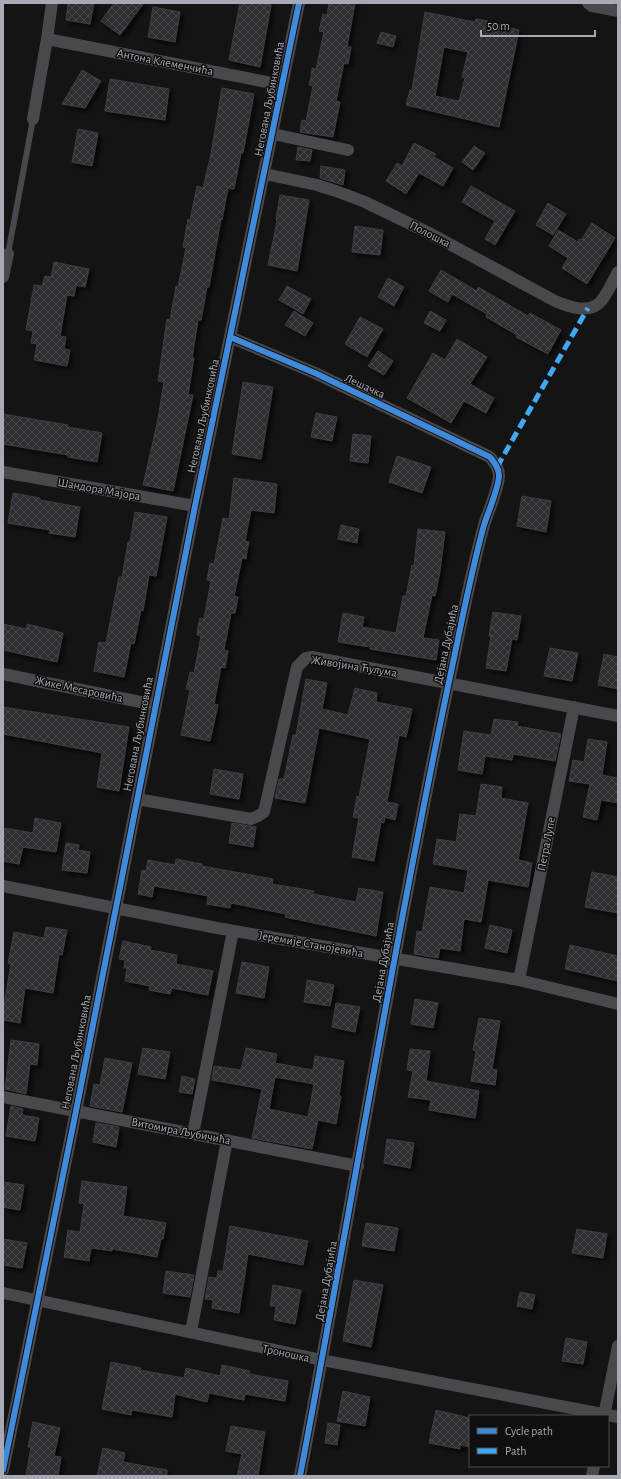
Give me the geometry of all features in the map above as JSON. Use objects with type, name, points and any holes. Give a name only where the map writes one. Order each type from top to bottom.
[{"type":"street","points":[[33,119],[52,3]]},
{"type":"street","name":"Негована Љубинковића","points":[[3,1470],[76,1111],[195,506],[265,174],[299,3]]},
{"type":"street","points":[[588,3],[592,6],[618,11]]},
{"type":"street","name":"Антона Клеменчића","points":[[47,39],[282,85]]},
{"type":"street","points":[[272,134],[348,150]]},
{"type":"street","name":"Полошка","points":[[265,174],[317,185],[365,202],[431,234],[564,305],[574,308],[588,308],[601,301],[618,272]]},
{"type":"street","points":[[3,276],[8,254]]},
{"type":"street","name":"Лешачка","points":[[230,337],[314,373],[490,457]]},
{"type":"street","name":"Дејана Дубајића","points":[[300,1476],[358,1166],[394,958],[449,683],[478,549],[498,482],[498,471],[490,457]]},
{"type":"street","name":"Шандора Мајора","points":[[3,472],[195,506]]},
{"type":"street","name":"Живојина Ћулума","points":[[137,799],[251,819],[264,812],[297,667],[306,658],[312,657],[618,716]]},
{"type":"street","name":"Жике Месаровића","points":[[3,674],[155,705]]},
{"type":"street","name":"Петра Лупе","points":[[519,980],[574,707]]},
{"type":"street","name":"Јеремије Станојевића","points":[[3,886],[233,931],[519,980],[618,1004]]},
{"type":"street","points":[[193,1134],[233,931]]},
{"type":"street","name":"Витомира Љубичића","points":[[3,1097],[358,1166]]},
{"type":"street","points":[[191,1332],[227,1140]]},
{"type":"street","name":"Троношка","points":[[3,1293],[322,1360],[604,1415]]},
{"type":"street","points":[[604,1415],[618,1346]]},
{"type":"lane","points":[[8,254],[33,119]]},
{"type":"building","points":[[68,3],[94,3],[90,24],[66,20]]},
{"type":"building","points":[[114,3],[144,3],[120,35],[101,21]]},
{"type":"building","points":[[240,3],[271,5],[260,67],[229,60]]},
{"type":"building","points":[[329,3],[355,3],[347,47],[351,47],[348,64],[344,63],[336,101],[340,102],[333,137],[300,132],[302,120],[306,121],[313,86],[309,85],[312,68],[316,69],[324,32],[319,31],[323,14],[327,15]]},
{"type":"building","points":[[153,7],[180,12],[175,42],[148,37]]},
{"type":"building","points":[[425,12],[475,22],[476,19],[488,21],[487,23],[519,30],[499,127],[406,105],[410,90],[412,90]],"holes":[[[444,47],[468,52],[462,77],[465,78],[459,101],[435,96]]]},
{"type":"building","points":[[381,32],[396,36],[393,47],[377,43]]},
{"type":"building","points":[[82,70],[101,81],[85,108],[62,104]]},
{"type":"building","points":[[110,79],[169,89],[165,120],[105,111]]},
{"type":"building","points":[[222,88],[254,94],[243,153],[241,153],[234,189],[228,188],[209,287],[207,287],[201,320],[198,320],[188,395],[193,395],[173,491],[143,485],[157,424],[164,382],[158,381],[167,319],[170,320],[176,286],[178,287],[186,248],[183,247],[188,219],[190,220],[197,186],[203,188],[211,154]]},
{"type":"building","points":[[78,129],[98,133],[92,166],[72,162]]},
{"type":"building","points":[[414,143],[436,154],[434,157],[453,168],[443,186],[419,173],[406,194],[386,181],[397,163],[402,166]]},
{"type":"building","points":[[474,146],[485,153],[473,170],[462,162]]},
{"type":"building","points":[[298,147],[312,150],[310,161],[296,160]]},
{"type":"building","points":[[321,166],[345,170],[343,185],[320,178]]},
{"type":"building","points":[[471,186],[515,211],[495,245],[485,239],[495,221],[462,202]]},
{"type":"building","points":[[280,195],[309,200],[297,271],[268,265],[277,221]]},
{"type":"building","points":[[548,203],[566,214],[553,235],[536,225]]},
{"type":"building","points":[[592,223],[615,238],[587,284],[562,268],[568,258],[549,246],[558,230],[578,242],[579,239],[581,240]]},
{"type":"building","points":[[355,226],[383,230],[380,255],[352,252]]},
{"type":"building","points":[[54,262],[89,269],[85,287],[76,285],[74,296],[67,295],[60,336],[66,337],[64,349],[70,350],[67,366],[34,360],[37,344],[31,343],[33,331],[26,330],[34,285],[42,286],[45,276],[51,277]]},
{"type":"building","points":[[441,270],[477,291],[478,287],[528,316],[530,313],[561,330],[548,354],[516,337],[517,335],[486,317],[487,314],[452,294],[448,302],[429,291]]},
{"type":"building","points":[[388,278],[404,287],[394,306],[378,297]]},
{"type":"building","points":[[287,286],[311,299],[303,314],[279,300]]},
{"type":"building","points":[[294,311],[313,323],[305,336],[285,325]]},
{"type":"building","points":[[430,311],[446,320],[440,331],[424,323]]},
{"type":"building","points":[[360,317],[383,329],[367,357],[345,344]]},
{"type":"building","points":[[457,339],[487,357],[470,384],[494,398],[486,413],[464,401],[451,423],[407,398],[433,353],[445,360]]},
{"type":"building","points":[[378,351],[393,361],[384,375],[368,366]]},
{"type":"building","points":[[243,382],[273,387],[261,459],[232,454]]},
{"type":"building","points":[[316,413],[337,417],[332,441],[311,437]]},
{"type":"building","points":[[3,414],[68,425],[68,427],[102,433],[97,462],[68,457],[68,455],[3,444]]},
{"type":"building","points":[[353,434],[371,436],[368,463],[350,461]]},
{"type":"building","points":[[397,456],[431,467],[422,493],[389,482]]},
{"type":"building","points":[[234,478],[277,484],[274,513],[251,510],[245,541],[249,542],[246,559],[242,558],[234,596],[238,597],[235,613],[231,613],[224,650],[228,651],[225,668],[221,667],[214,704],[218,705],[210,741],[181,735],[190,690],[186,689],[190,672],[194,673],[201,636],[197,635],[198,626],[200,618],[204,619],[211,581],[207,580],[210,563],[214,564],[223,518],[229,519]]},
{"type":"building","points":[[13,493],[40,498],[40,500],[80,507],[75,537],[49,533],[50,530],[8,523]]},
{"type":"building","points":[[522,496],[551,501],[546,532],[517,526]]},
{"type":"building","points":[[135,512],[167,517],[156,576],[149,575],[143,611],[141,610],[134,644],[131,643],[124,677],[94,671],[99,642],[106,643],[119,577],[122,577],[128,542],[130,542]]},
{"type":"building","points":[[341,525],[359,529],[357,543],[338,539]]},
{"type":"building","points":[[418,529],[445,532],[435,596],[432,595],[423,638],[439,640],[436,660],[338,642],[343,613],[364,617],[362,627],[396,633],[403,596],[406,596],[412,565],[414,566]]},
{"type":"building","points":[[493,612],[521,616],[517,640],[512,639],[506,671],[486,668]]},
{"type":"building","points":[[3,624],[27,629],[27,624],[63,633],[57,662],[3,650]]},
{"type":"building","points":[[550,648],[578,653],[572,681],[544,676]]},
{"type":"building","points":[[604,654],[618,657],[618,689],[598,685]]},
{"type":"building","points":[[306,679],[327,683],[322,709],[348,715],[355,688],[377,693],[376,702],[412,709],[406,737],[399,735],[387,802],[398,804],[395,820],[385,817],[384,823],[381,822],[374,861],[352,857],[359,818],[353,817],[357,796],[359,797],[370,739],[319,728],[305,803],[275,798],[279,779],[284,779],[293,735],[296,735]]},
{"type":"building","points":[[3,707],[129,727],[119,791],[97,787],[102,753],[3,734]]},
{"type":"building","points":[[494,719],[518,722],[517,726],[561,734],[555,761],[513,754],[512,760],[485,756],[482,774],[458,770],[464,731],[491,735]]},
{"type":"building","points":[[588,739],[607,742],[602,775],[618,778],[618,803],[601,800],[597,820],[583,817],[590,784],[569,781],[573,760],[584,762]]},
{"type":"building","points":[[214,769],[243,774],[239,799],[210,794]]},
{"type":"building","points":[[481,784],[502,787],[501,798],[528,803],[518,860],[532,863],[528,887],[488,880],[481,922],[464,919],[460,951],[440,948],[438,958],[414,954],[417,931],[422,932],[430,887],[464,893],[468,870],[433,864],[437,839],[456,842],[460,814],[476,816]]},
{"type":"building","points":[[35,818],[61,823],[56,852],[23,847],[19,864],[3,861],[3,840],[5,828],[33,833]]},
{"type":"building","points":[[232,823],[256,827],[253,847],[229,843]]},
{"type":"building","points":[[66,843],[79,845],[78,850],[90,852],[87,873],[62,870]]},
{"type":"building","points":[[176,859],[202,864],[202,866],[273,879],[272,884],[314,891],[313,894],[356,902],[359,888],[383,892],[376,936],[285,917],[286,914],[231,903],[230,908],[207,904],[208,896],[154,886],[152,897],[138,894],[142,870],[146,871],[148,860],[175,865]]},
{"type":"building","points":[[592,872],[618,877],[618,913],[585,907]]},
{"type":"building","points":[[490,925],[512,930],[507,953],[485,948]]},
{"type":"building","points":[[46,927],[67,930],[62,955],[59,954],[53,993],[25,988],[20,1023],[3,1020],[3,999],[5,999],[11,964],[8,963],[14,932],[44,938]]},
{"type":"building","points":[[123,941],[151,947],[150,950],[177,955],[176,964],[213,971],[208,995],[172,988],[170,994],[149,990],[150,986],[125,981],[127,968],[124,968],[125,960],[119,959]]},
{"type":"building","points":[[570,945],[618,956],[618,981],[565,969]]},
{"type":"building","points":[[242,962],[269,967],[264,998],[236,993]]},
{"type":"building","points":[[307,980],[334,985],[330,1006],[304,1002]]},
{"type":"building","points":[[415,999],[438,1003],[433,1028],[411,1024]]},
{"type":"building","points":[[336,1003],[360,1007],[355,1032],[332,1027]]},
{"type":"building","points":[[479,1018],[500,1021],[492,1069],[497,1070],[495,1085],[471,1081],[476,1051],[473,1050]]},
{"type":"building","points":[[11,1040],[39,1044],[37,1065],[30,1064],[26,1094],[5,1089]]},
{"type":"building","points":[[143,1048],[170,1052],[165,1079],[138,1074]]},
{"type":"building","points":[[246,1048],[277,1054],[275,1063],[313,1070],[315,1056],[344,1061],[339,1096],[341,1096],[336,1124],[318,1120],[312,1149],[252,1138],[262,1089],[212,1080],[214,1066],[241,1070]],"holes":[[[275,1077],[314,1084],[308,1117],[269,1109]]]},
{"type":"building","points":[[410,1049],[430,1051],[426,1081],[479,1091],[475,1118],[429,1110],[431,1100],[408,1097],[413,1071],[407,1070]]},
{"type":"building","points":[[105,1058],[132,1063],[122,1112],[90,1106],[94,1084],[100,1085]]},
{"type":"building","points":[[182,1076],[195,1079],[192,1094],[179,1092]]},
{"type":"building","points":[[11,1106],[23,1109],[22,1115],[39,1118],[35,1141],[6,1136]]},
{"type":"building","points":[[96,1123],[119,1127],[116,1147],[93,1142]]},
{"type":"building","points":[[387,1139],[414,1143],[410,1168],[384,1163]]},
{"type":"building","points":[[82,1181],[127,1187],[123,1216],[166,1223],[157,1257],[112,1249],[112,1251],[91,1248],[89,1261],[64,1257],[68,1230],[80,1232],[84,1204],[79,1203]]},
{"type":"building","points":[[3,1182],[24,1185],[20,1210],[3,1207]]},
{"type":"building","points":[[366,1223],[398,1228],[394,1251],[362,1246]]},
{"type":"building","points":[[230,1226],[308,1241],[303,1265],[248,1254],[239,1313],[212,1308],[213,1300],[205,1299],[209,1277],[217,1278],[218,1271],[223,1271]]},
{"type":"building","points":[[577,1229],[607,1234],[603,1258],[572,1253]]},
{"type":"building","points":[[3,1239],[27,1243],[22,1268],[3,1265]]},
{"type":"building","points":[[166,1271],[194,1275],[190,1297],[163,1293]]},
{"type":"building","points":[[354,1280],[383,1285],[371,1347],[343,1341]]},
{"type":"building","points":[[273,1285],[301,1290],[295,1324],[274,1320],[276,1306],[270,1306]]},
{"type":"building","points":[[520,1292],[535,1295],[532,1309],[517,1306]]},
{"type":"building","points":[[566,1338],[587,1342],[583,1364],[562,1361]]},
{"type":"building","points":[[111,1362],[141,1368],[140,1370],[184,1378],[186,1368],[220,1376],[222,1365],[250,1371],[249,1374],[288,1381],[285,1401],[245,1394],[244,1400],[209,1393],[207,1402],[175,1394],[172,1417],[132,1410],[131,1415],[102,1409]]},
{"type":"building","points":[[343,1391],[370,1397],[365,1426],[337,1421]]},
{"type":"building","points":[[436,1410],[469,1418],[469,1447],[460,1445],[460,1449],[429,1443]]},
{"type":"building","points":[[33,1422],[60,1428],[54,1456],[61,1457],[58,1476],[26,1476],[31,1447],[28,1447]]},
{"type":"building","points":[[328,1423],[340,1425],[337,1445],[325,1443]]},
{"type":"building","points":[[231,1426],[265,1432],[258,1476],[237,1476],[242,1454],[226,1451]]},
{"type":"building","points":[[103,1448],[125,1453],[123,1462],[167,1470],[167,1476],[97,1476]]},
{"type":"marked path","points":[[497,467],[588,308]]},
{"type":"cycle path","points":[[3,1470],[76,1111],[195,506],[299,3]]},
{"type":"cycle path","points":[[230,337],[315,373],[490,457],[495,463],[499,472],[499,480],[484,525],[472,575],[433,760],[393,965],[300,1476]]}]
